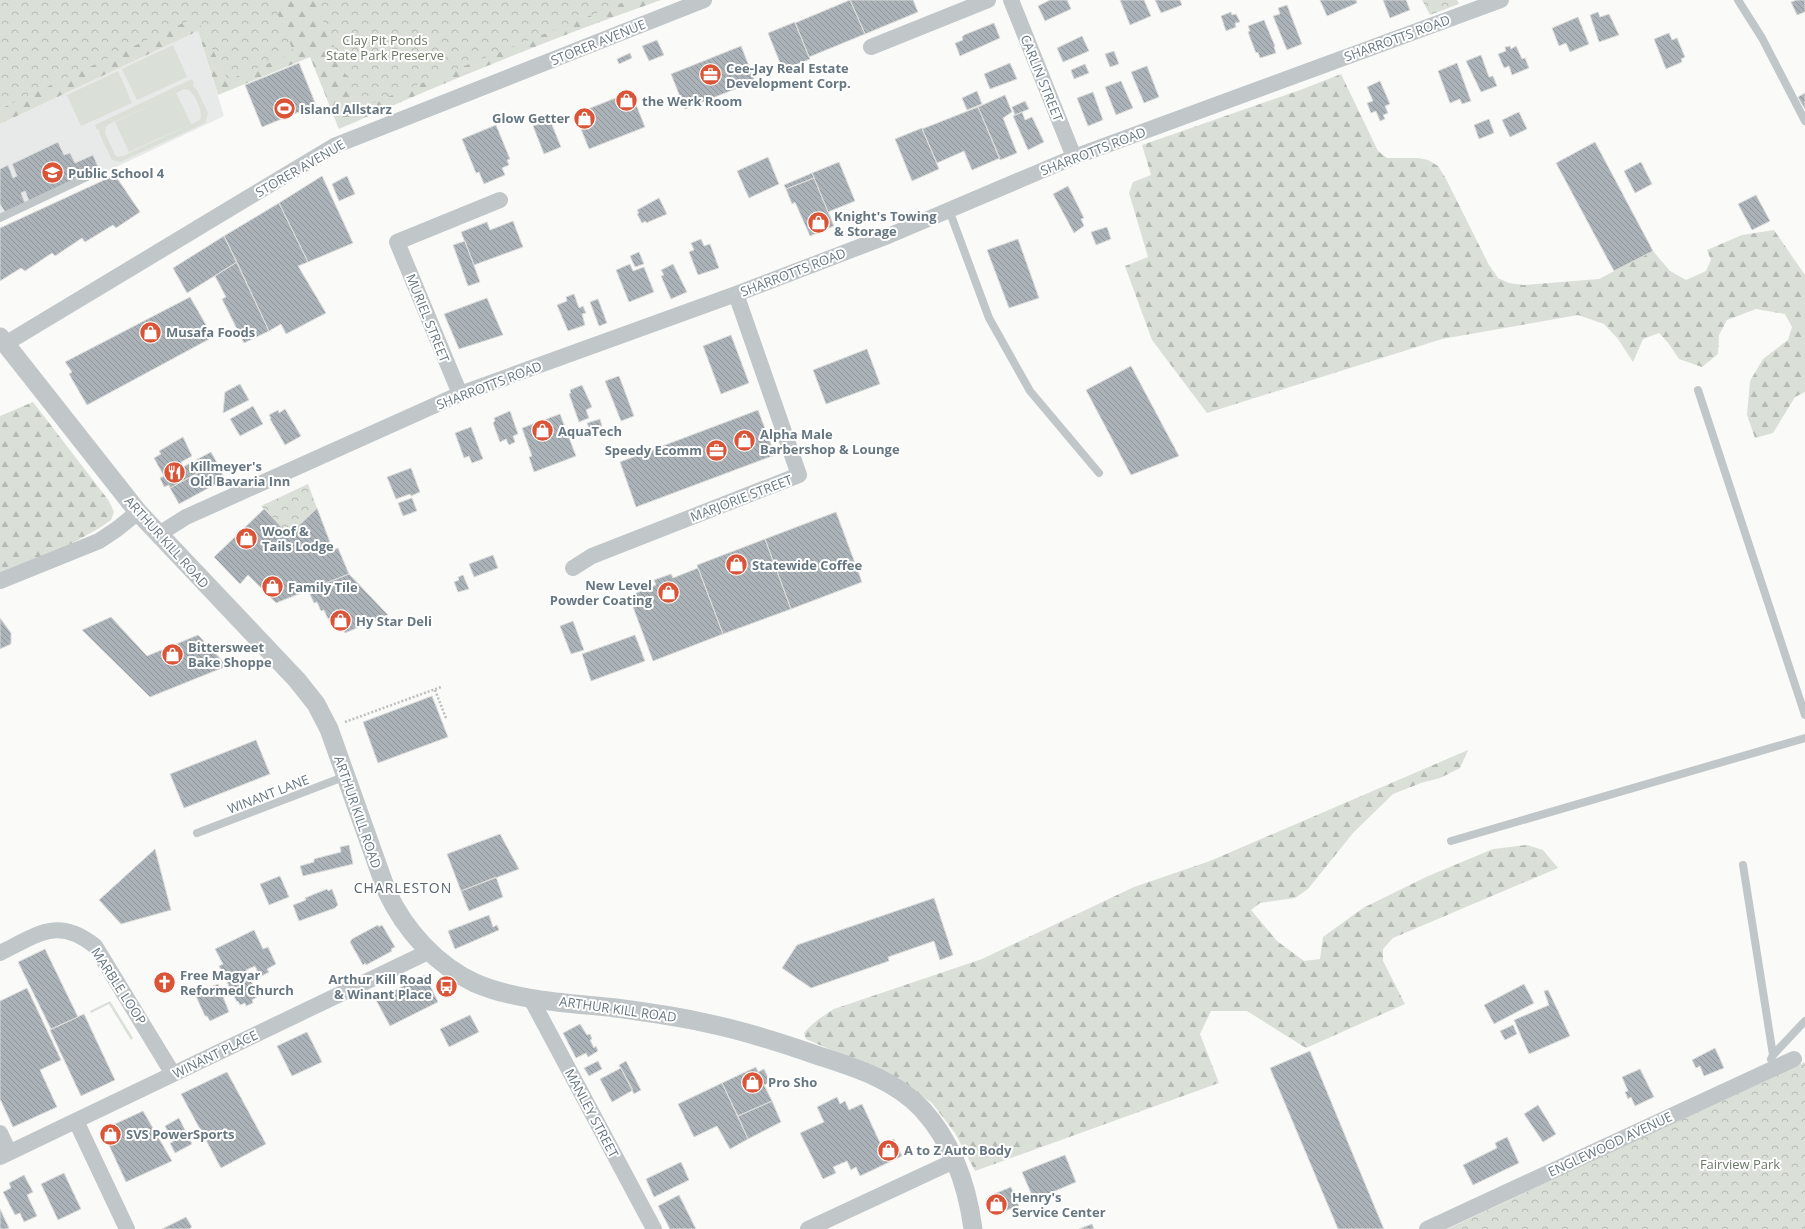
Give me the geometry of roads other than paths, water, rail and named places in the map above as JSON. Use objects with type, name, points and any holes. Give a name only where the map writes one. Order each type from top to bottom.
[{"type":"street","name":"STORER AVENUE","points":[[3,340],[334,146],[704,0]]},
{"type":"street","points":[[871,47],[988,0]]},
{"type":"street","name":"CARLIN STREET","points":[[1011,0],[1074,157]]},
{"type":"street","name":"SHARROTTS ROAD","points":[[159,534],[186,518],[460,394],[736,294],[888,236],[1074,157],[1501,0]]},
{"type":"street","name":"MURIEL STREET","points":[[460,394],[397,242],[500,200]]},
{"type":"street","name":"MARJORIE STREET","points":[[573,568],[592,556],[799,475],[736,294]]},
{"type":"street","name":"ARTHUR KILL ROAD","points":[[3,340],[138,512],[307,690],[323,716],[346,776],[376,866],[394,905],[412,932],[430,951],[450,968],[475,983],[500,991],[530,997],[658,1014],[707,1023],[773,1040],[880,1078],[901,1091],[921,1108],[937,1127],[956,1160],[965,1187],[973,1229]]},
{"type":"street","points":[[0,581],[100,541],[138,512]]},
{"type":"street","name":"MARBLE LOOP","points":[[0,953],[43,932],[69,930],[83,937],[94,946],[173,1074]]},
{"type":"street","name":"WINANT PLACE","points":[[4,1155],[430,951]]},
{"type":"street","name":"MANLEY STREET","points":[[530,997],[654,1229]]},
{"type":"street","name":"ENGLEWOOD AVENUE","points":[[1427,1229],[1794,1059]]},
{"type":"street","points":[[76,1121],[128,1229]]},
{"type":"street","points":[[0,1133],[4,1155]]},
{"type":"street","points":[[808,1229],[956,1160]]},
{"type":"lane","points":[[1738,0],[1762,38],[1805,121]]},
{"type":"lane","points":[[0,218],[87,177]]},
{"type":"lane","points":[[949,210],[989,318],[1030,391],[1099,473]]},
{"type":"lane","points":[[1698,390],[1805,715]]},
{"type":"lane","points":[[1451,841],[1805,738]]},
{"type":"lane","name":"WINANT LANE","points":[[197,833],[346,776]]},
{"type":"lane","points":[[1743,866],[1773,1055]]},
{"type":"lane","points":[[1768,1071],[1773,1055],[1805,1021]]},
{"type":"place","name":"Cee-Jay Real Estate Development Corp.","points":[[711,75]]},
{"type":"place","name":"the Werk Room","points":[[626,101]]},
{"type":"place","name":"Island Allstarz","points":[[284,109]]},
{"type":"place","name":"Glow Getter","points":[[585,118]]},
{"type":"place","name":"Public School 4","points":[[52,173]]},
{"type":"place","name":"Knight's Towing & Storage","points":[[818,223]]},
{"type":"place","name":"Musafa Foods","points":[[151,332]]},
{"type":"place","name":"AquaTech","points":[[543,431]]},
{"type":"place","name":"Alpha Male Barbershop & Lounge","points":[[745,441]]},
{"type":"place","name":"Speedy Ecomm","points":[[717,450]]},
{"type":"place","name":"Killmeyer's Old Bavaria Inn","points":[[174,473]]},
{"type":"place","name":"Woof & Tails Lodge","points":[[246,538]]},
{"type":"place","name":"Statewide Coffee","points":[[737,565]]},
{"type":"place","name":"Family Tile","points":[[272,587]]},
{"type":"place","name":"New Level Powder Coating","points":[[668,592]]},
{"type":"place","name":"Hy Star Deli","points":[[341,621]]},
{"type":"place","name":"Bittersweet Bake Shoppe","points":[[173,654]]},
{"type":"place","name":"Free Magyar Reformed Church","points":[[165,982]]},
{"type":"place","name":"Arthur Kill Road & Winant Place","points":[[447,986]]},
{"type":"place","name":"Pro Sho","points":[[752,1082]]},
{"type":"place","name":"SVS PowerSports","points":[[110,1134]]},
{"type":"place","name":"A to Z Auto Body","points":[[889,1150]]},
{"type":"place","name":"Henry's Service Center","points":[[996,1204]]},
{"type":"district","name":"CHARLESTON","points":[[403,888]]},
{"type":"park label","name":"Clay Pit Ponds State Park Preserve","points":[[385,48]]},
{"type":"park label","name":"Fairview Park","points":[[1740,1164]]}]
